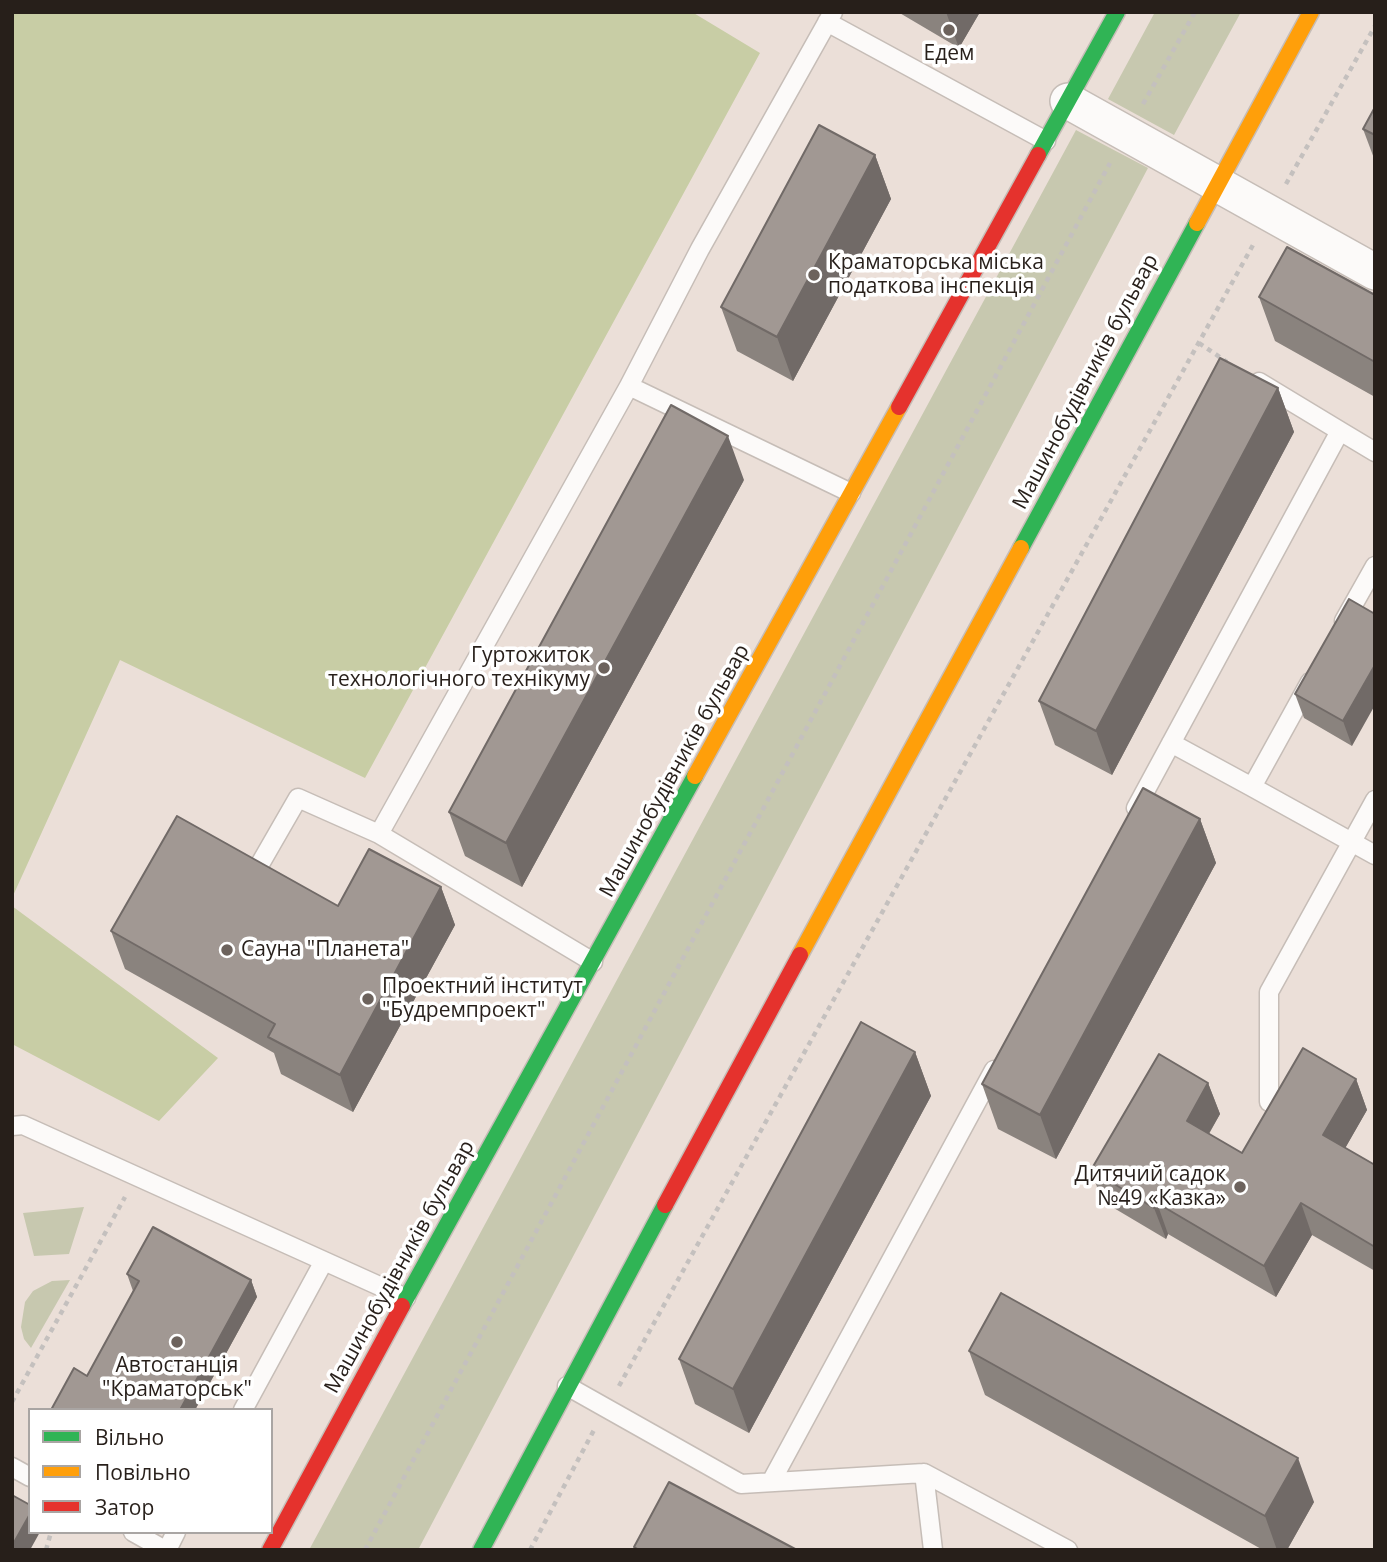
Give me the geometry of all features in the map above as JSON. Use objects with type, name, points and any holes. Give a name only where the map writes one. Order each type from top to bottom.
[{"type":"street","name":"Машинобудівників бульвар","points":[[270,1550],[406,1298],[1117,12]]},
{"type":"street","name":"Машинобудівників бульвар","points":[[481,1550],[567,1386],[1311,12]]},
{"type":"street","points":[[1068,101],[1375,272]]},
{"type":"lane","points":[[379,834],[629,386],[701,249],[830,17],[1046,141]]},
{"type":"lane","points":[[1231,365],[1375,452]]},
{"type":"lane","points":[[629,386],[852,493]]},
{"type":"lane","points":[[1125,828],[1340,431]]},
{"type":"lane","points":[[1336,636],[1375,566]]},
{"type":"lane","points":[[1252,787],[1317,671]]},
{"type":"lane","points":[[1171,743],[1375,855]]},
{"type":"lane","points":[[256,871],[298,798],[379,834],[593,961]]},
{"type":"lane","points":[[1269,1102],[1269,992],[1375,800]]},
{"type":"lane","points":[[771,1482],[1000,1058]]},
{"type":"lane","points":[[12,1126],[23,1125],[406,1298]]},
{"type":"lane","points":[[244,1408],[324,1261]]},
{"type":"lane","points":[[567,1386],[741,1484],[924,1473],[1068,1550]]},
{"type":"lane","points":[[12,1467],[28,1476]]},
{"type":"lane","points":[[924,1473],[933,1550]]},
{"type":"lane","points":[[137,1534],[166,1550],[175,1534]]},
{"type":"path","points":[[365,1550],[1126,135],[1195,12]]},
{"type":"path","points":[[1282,190],[1375,26]]},
{"type":"path","points":[[530,1550],[606,1408],[1253,245],[1265,252]]},
{"type":"path","points":[[1199,343],[1231,365]]},
{"type":"path","points":[[12,1402],[136,1176]]},
{"type":"green space","points":[[12,12],[692,12],[760,53],[365,778],[120,660],[12,898]]},
{"type":"green space","points":[[1155,12],[1241,12],[1174,135],[1108,99]]},
{"type":"green space","points":[[1076,130],[1148,168],[418,1550],[309,1550]]},
{"type":"green space","points":[[12,906],[218,1058],[159,1121],[12,1044]]},
{"type":"green space","points":[[84,1207],[69,1254],[34,1256],[23,1213]]},
{"type":"green space","points":[[70,1280],[31,1348],[24,1339],[21,1327],[25,1302],[33,1291],[52,1281]]},
{"type":"building","points":[[1375,107],[1375,135],[1363,129]]},
{"type":"building","points":[[819,125],[875,155],[777,337],[721,307]]},
{"type":"building","points":[[1287,247],[1375,295],[1375,362],[1259,297]]},
{"type":"building","points":[[1220,358],[1278,388],[1096,731],[1039,701]]},
{"type":"building","points":[[671,405],[728,436],[506,843],[449,812]]},
{"type":"building","points":[[1349,599],[1375,614],[1375,665],[1343,721],[1295,694]]},
{"type":"building","points":[[1143,788],[1200,819],[1040,1115],[982,1084]]},
{"type":"building","points":[[177,816],[338,906],[369,849],[441,887],[340,1075],[268,1037],[275,1024],[111,931]]},
{"type":"building","points":[[861,1022],[915,1052],[733,1389],[679,1359]]},
{"type":"building","name":"Дитячий садок №49 «Казка»","points":[[1303,1048],[1356,1079],[1323,1135],[1375,1165],[1375,1247],[1301,1203],[1264,1266],[1157,1203],[1154,1208],[1091,1170],[1159,1054],[1208,1083],[1187,1121],[1242,1153]]},
{"type":"building","name":"Автостанція \"Краматорськ\"","points":[[153,1227],[251,1280],[181,1408],[52,1408],[74,1368],[87,1376],[139,1281],[127,1274]]},
{"type":"building","points":[[1001,1293],[1298,1458],[1265,1516],[969,1351]]},
{"type":"building","points":[[669,1482],[797,1550],[639,1550],[634,1547]]},
{"type":"building","points":[[12,1495],[28,1504],[28,1518],[12,1546]]},
{"type":"traffic: fast","points":[[1038,155],[1117,12]]},
{"type":"traffic: fast","points":[[1021,548],[1197,223]]},
{"type":"traffic: fast","points":[[402,1306],[695,776]]},
{"type":"traffic: fast","points":[[481,1550],[665,1205]]},
{"type":"traffic: slow","points":[[1197,223],[1311,12]]},
{"type":"traffic: slow","points":[[695,776],[899,407]]},
{"type":"traffic: slow","points":[[800,955],[1021,548]]},
{"type":"traffic: jam","points":[[899,407],[1038,155]]},
{"type":"traffic: jam","points":[[665,1205],[800,955]]},
{"type":"traffic: jam","points":[[270,1550],[402,1306]]},
{"type":"place","name":"Едем","points":[[949,30]]},
{"type":"place","name":"Краматорська міська податкова інспекція","points":[[814,275]]},
{"type":"place","name":"Гуртожиток технологічного технікуму","points":[[604,668]]},
{"type":"place","name":"Сауна \"Планета\"","points":[[227,950]]},
{"type":"place","name":"Проектний інститут \"Будремпроект\"","points":[[368,999]]},
{"type":"place","name":"Дитячий садок №49 «Казка»","points":[[1240,1187]]},
{"type":"place","name":"Автостанція \"Краматорськ\"","points":[[177,1342]]}]
